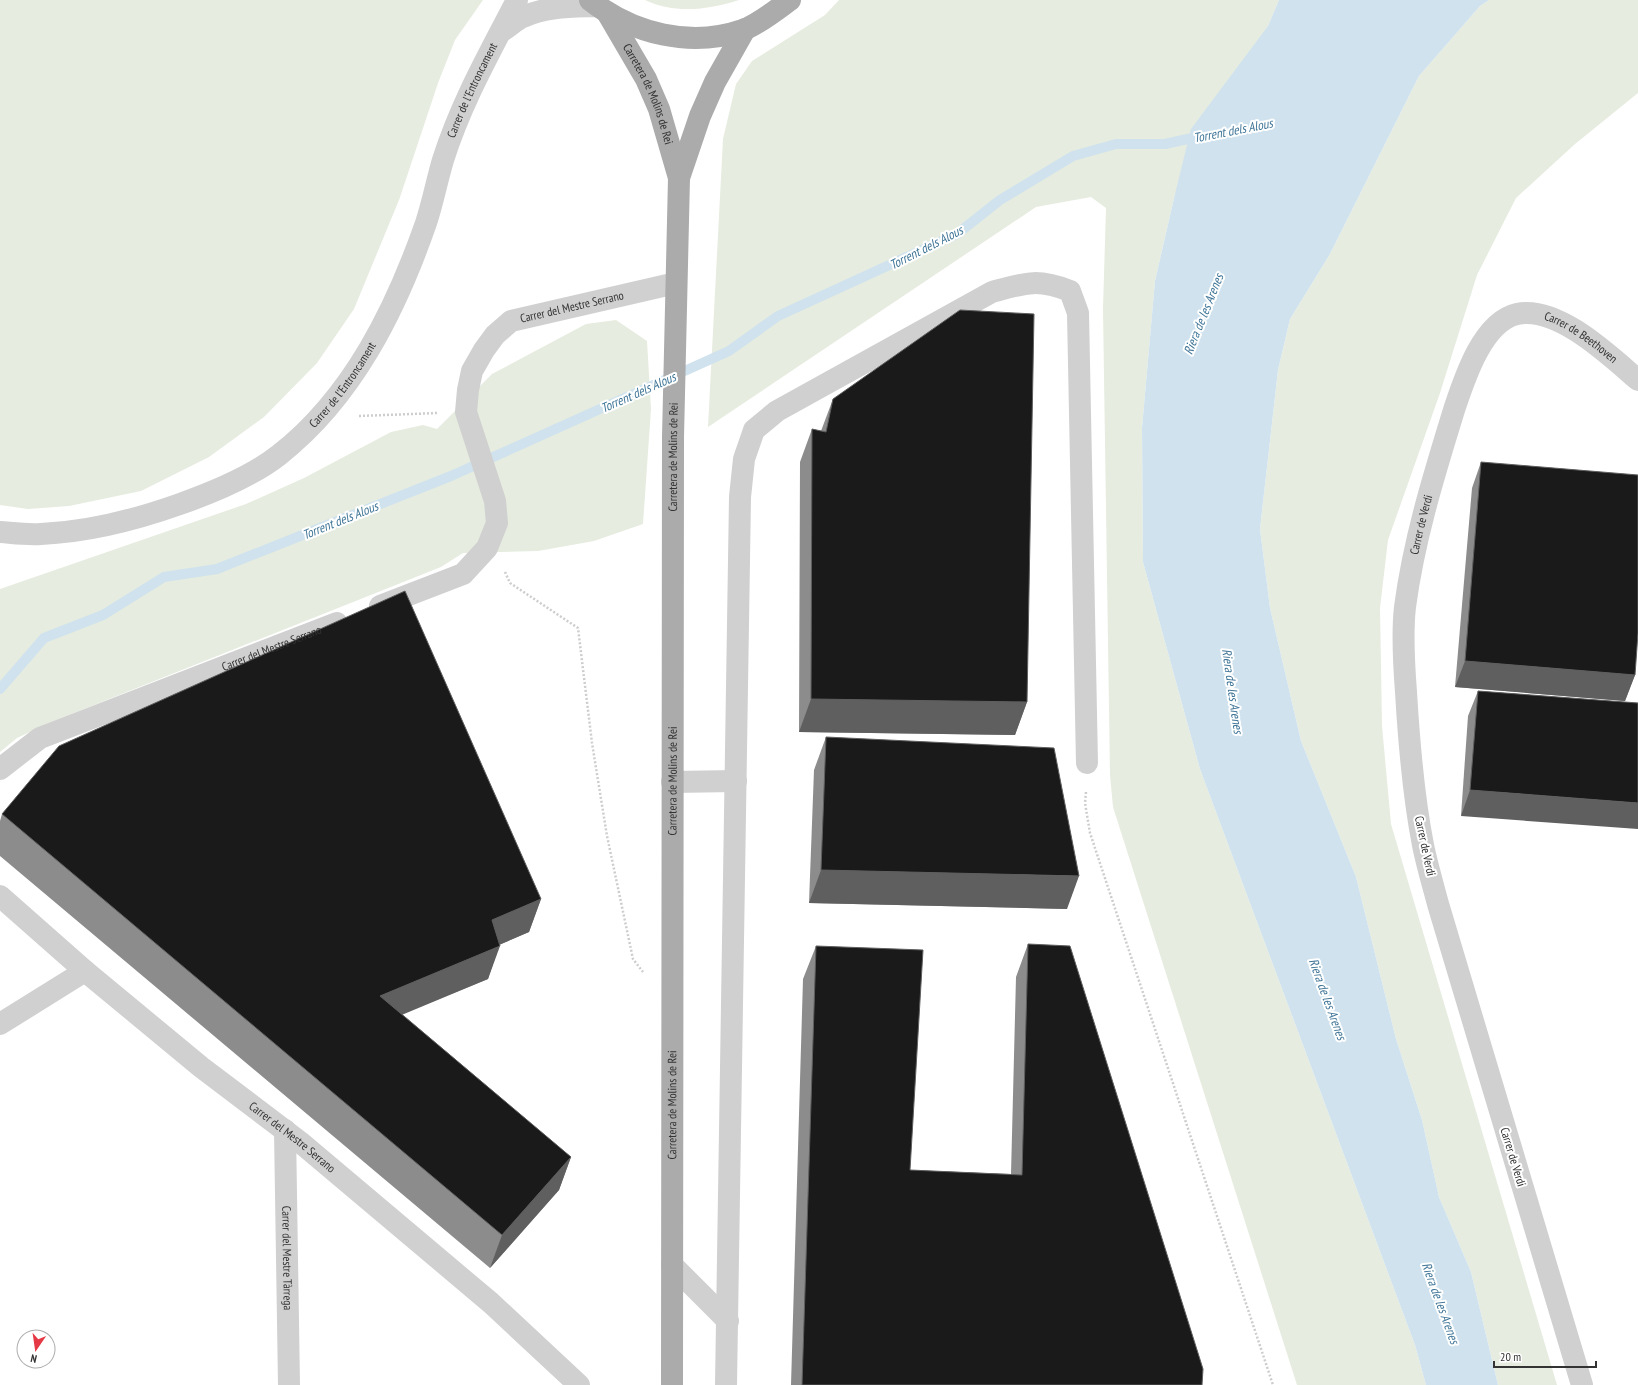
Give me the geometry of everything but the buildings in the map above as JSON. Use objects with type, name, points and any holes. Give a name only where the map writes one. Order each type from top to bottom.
[{"type":"main road","points":[[599,7],[639,29],[676,37],[722,36],[745,29],[790,0]]},
{"type":"main road","name":"Carretera de Molins de Rei","points":[[599,7],[646,79],[659,109],[679,178]]},
{"type":"main road","name":"Carretera de Molins de Rei","points":[[672,1385],[672,782],[674,437],[679,178],[700,116],[714,82],[745,29]]},
{"type":"street","name":"Carrer de l'Entroncament","points":[[0,532],[40,534],[87,530],[136,519],[156,512],[234,482],[278,456],[320,418],[340,395],[372,343],[402,289],[427,221],[443,159],[465,103],[483,63],[517,0]]},
{"type":"street","name":"Carrer de l'Entroncament","points":[[501,32],[523,17],[540,12],[561,7],[599,7]]},
{"type":"street","points":[[726,1385],[740,497],[744,459],[754,430],[777,412],[992,292],[1028,282],[1052,284],[1070,291],[1078,313],[1087,763]]},
{"type":"street","name":"Carrer del Mestre Serrano","points":[[0,768],[40,738],[463,574],[487,548],[497,523],[496,501],[466,412],[468,390],[472,371],[495,335],[510,321],[676,283]]},
{"type":"street","name":"Carrer de Beethoven","points":[[1516,314],[1542,314],[1572,327],[1638,380]]},
{"type":"street","name":"Carrer de Verdi","points":[[1516,314],[1494,327],[1475,354],[1461,390],[1428,494],[1415,548],[1405,610],[1405,675],[1408,733],[1414,790],[1423,846],[1438,904],[1582,1385]]},
{"type":"street","points":[[672,782],[736,781]]},
{"type":"street","name":"Carrer del Mestre Serrano","points":[[0,896],[85,971],[201,1067],[285,1130],[491,1303],[579,1385]]},
{"type":"street","points":[[0,1024],[85,971]]},
{"type":"street","name":"Carrer del Mestre Tàrrega","points":[[285,1130],[289,1385]]},
{"type":"street","points":[[672,1265],[728,1321]]},
{"type":"path","points":[[320,418],[466,412]]},
{"type":"path","points":[[490,541],[510,583],[578,628],[592,743],[607,836],[633,959],[672,1008]]},
{"type":"path","points":[[1087,763],[1085,802],[1090,833],[1273,1385]]},
{"type":"shaded area","points":[[0,0],[483,0],[455,40],[438,83],[399,200],[354,309],[317,363],[264,417],[209,457],[141,491],[69,506],[28,509],[0,505]]},
{"type":"shaded area","points":[[645,0],[739,0],[704,8],[680,9]]},
{"type":"shaded area","points":[[839,0],[1279,0],[1268,26],[1175,194],[1155,281],[1142,428],[1143,562],[1200,769],[1415,1345],[1426,1385],[1297,1385],[1113,807],[1110,775],[1103,309],[1106,208],[1091,197],[1036,207],[708,427],[723,139],[736,84],[752,61],[825,15]]},
{"type":"shaded area","points":[[1489,0],[1638,0],[1638,93],[1575,144],[1516,198],[1477,275],[1440,393],[1388,540],[1380,608],[1382,726],[1391,824],[1557,1385],[1498,1385],[1471,1272],[1439,1197],[1422,1120],[1396,1039],[1356,877],[1301,741],[1270,608],[1260,529],[1278,370],[1290,319],[1330,254],[1419,76],[1480,6]]},
{"type":"shaded area","points":[[616,320],[647,341],[651,409],[643,524],[594,541],[538,551],[463,553],[441,567],[49,723],[17,738],[0,752],[0,589],[246,504],[304,478],[391,432],[423,425],[437,429],[492,374],[586,324]]},
{"type":"water","name":"Riera de les Arenes","points":[[1279,0],[1489,0],[1480,6],[1419,76],[1330,254],[1290,319],[1278,370],[1260,529],[1270,608],[1301,741],[1356,877],[1396,1039],[1422,1120],[1439,1197],[1471,1272],[1498,1385],[1426,1385],[1415,1345],[1200,769],[1143,562],[1142,428],[1155,281],[1175,194],[1191,129],[1268,26]]},
{"type":"waterway","name":"Torrent dels Alous","points":[[0,689],[44,638],[103,615],[164,577],[217,569],[451,476],[729,351],[778,316],[957,234],[1000,200],[1073,156],[1116,144],[1165,144],[1201,136]]}]
